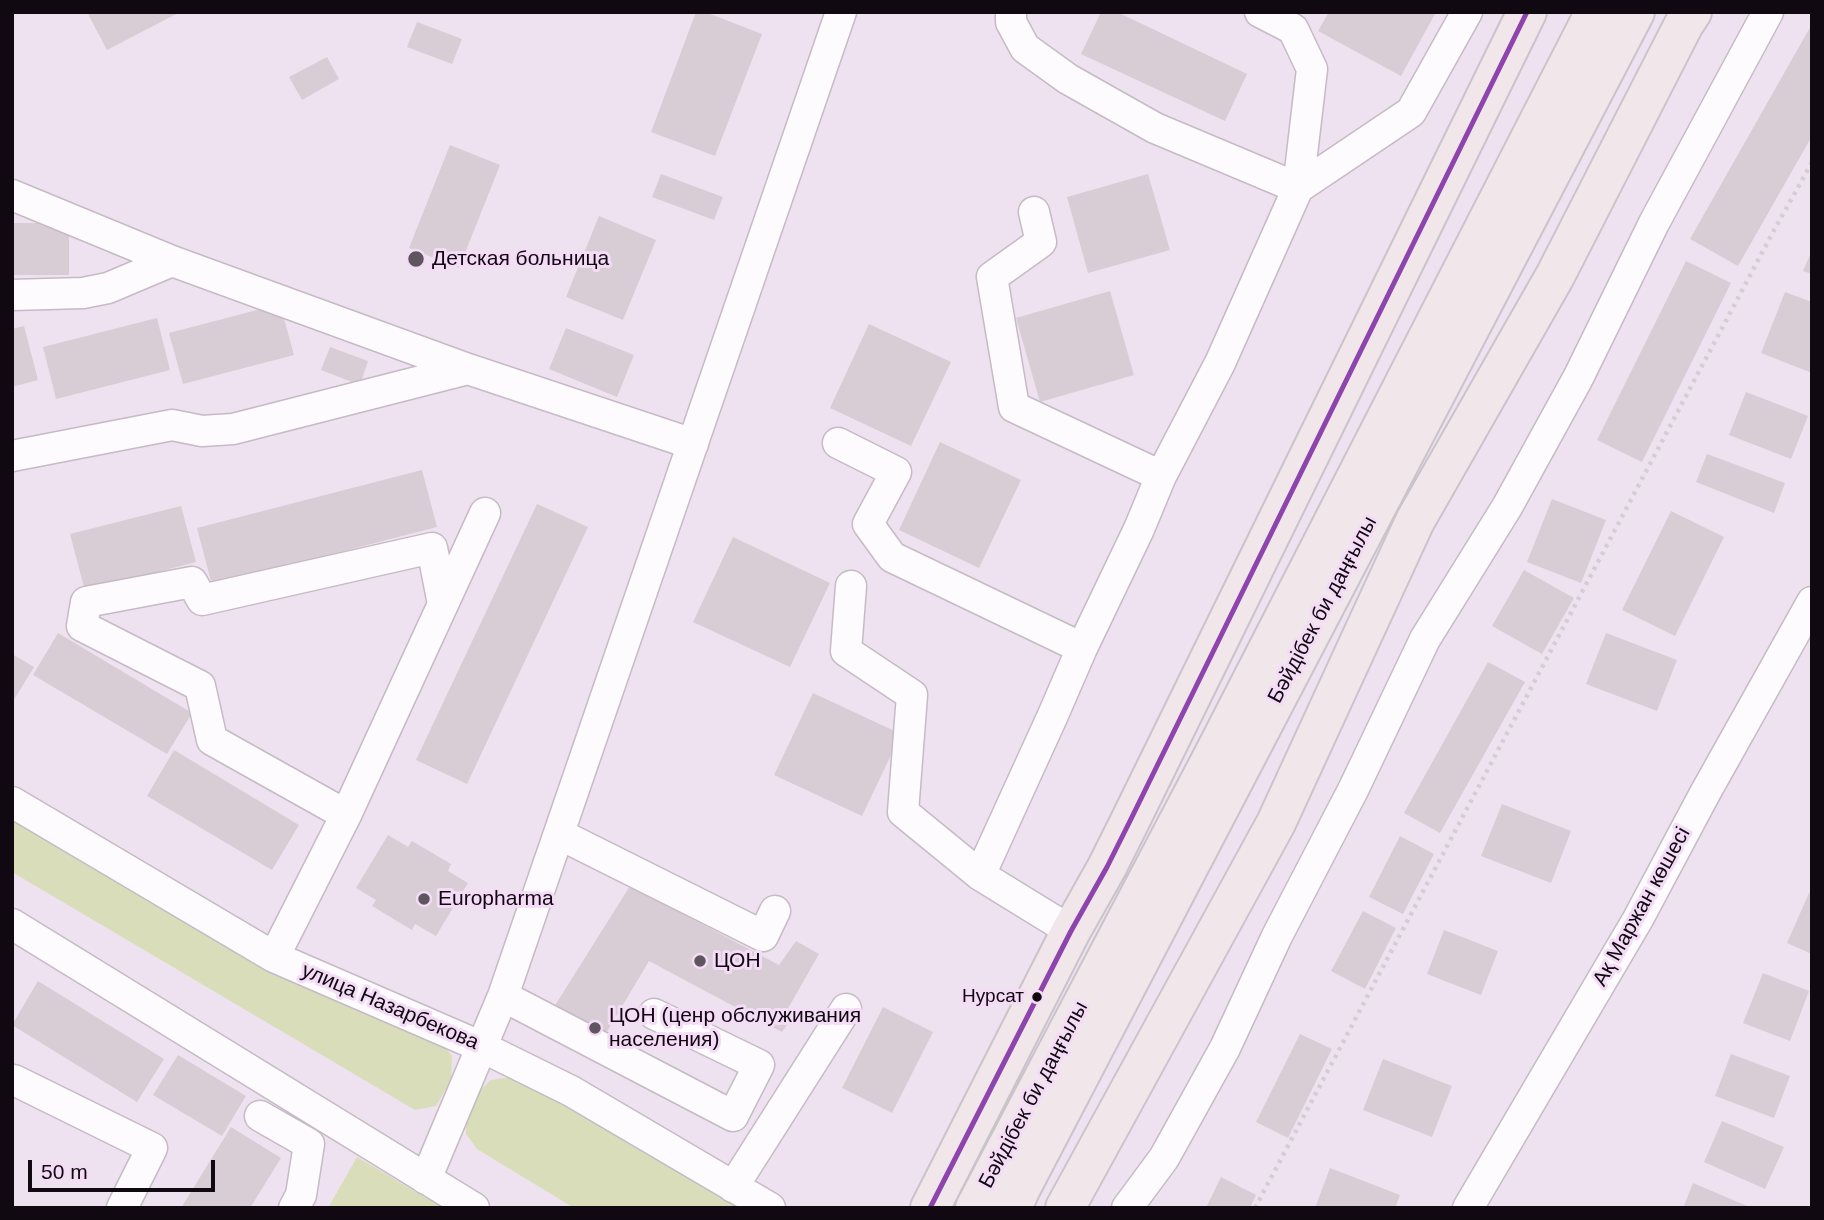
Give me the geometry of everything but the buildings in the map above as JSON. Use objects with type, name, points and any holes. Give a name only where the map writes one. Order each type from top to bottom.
[{"type":"main road","points":[[930,1208],[1130,821],[1527,12]]},
{"type":"main road","name":"Бәйдібек би даңғылы","points":[[975,1208],[1220,742],[1595,12]]},
{"type":"main road","name":"Бәйдібек би даңғылы","points":[[1012,1208],[1635,12]]},
{"type":"main road","points":[[1065,1208],[1276,823],[1415,521],[1555,276],[1692,12]]},
{"type":"street","points":[[426,1179],[503,996],[841,12]]},
{"type":"street","points":[[1011,12],[1011,22],[1025,48],[1068,79],[1155,128],[1298,188]]},
{"type":"street","points":[[980,875],[1161,476],[1220,363],[1298,188],[1312,69],[1297,21],[1260,12]]},
{"type":"street","points":[[1298,188],[1411,112],[1467,12]]},
{"type":"street","points":[[1127,1208],[1164,1158],[1225,1048],[1277,936],[1353,790],[1425,639],[1507,507],[1578,378],[1654,223],[1768,12]]},
{"type":"street","points":[[12,195],[173,261],[468,369],[694,444]]},
{"type":"street","points":[[1034,212],[1041,242],[992,277],[1014,408],[1161,476]]},
{"type":"street","points":[[12,295],[83,293],[108,288],[173,261]]},
{"type":"street","points":[[12,456],[172,425],[202,431],[233,429],[468,369]]},
{"type":"street","points":[[838,443],[897,472],[868,524],[892,557],[1082,648]]},
{"type":"street","points":[[274,957],[346,815],[485,513]]},
{"type":"street","points":[[346,815],[212,740],[200,686],[82,626],[86,602],[192,582],[202,600],[432,548],[443,604]]},
{"type":"street","points":[[851,586],[846,651],[912,695],[903,812],[980,875],[1071,931]]},
{"type":"street","name":"Ақ Маржан көшесі","points":[[1468,1208],[1638,919],[1812,602]]},
{"type":"street","name":"улица Назарбекова","points":[[12,802],[274,957],[482,1047],[570,1091],[770,1208]]},
{"type":"street","points":[[559,835],[763,936],[775,911]]},
{"type":"street","points":[[12,924],[474,1208]]},
{"type":"street","points":[[503,996],[733,1116],[758,1065],[654,1014]]},
{"type":"street","points":[[733,1186],[846,1009]]},
{"type":"street","points":[[12,1081],[38,1091],[152,1148],[122,1208]]},
{"type":"street","points":[[260,1116],[309,1144]]},
{"type":"street","points":[[294,1208],[301,1195],[309,1144],[331,1121]]},
{"type":"path","points":[[1255,1208],[1812,162]]},
{"type":"green space","points":[[12,787],[443,1045],[452,1056],[451,1080],[436,1106],[415,1110],[12,872]]},
{"type":"green space","points":[[511,1077],[766,1208],[574,1208],[477,1149],[466,1134],[466,1116],[477,1093],[491,1080]]},
{"type":"green space","points":[[357,1157],[443,1208],[328,1208]]},
{"type":"transit line","points":[[930,1208],[1130,821],[1527,12]]},
{"type":"place","name":"Детская больница","points":[[416,259]]},
{"type":"place","name":"Europharma","points":[[424,899]]},
{"type":"place","name":"ЦОН","points":[[700,961]]},
{"type":"place","name":"Нурсат","points":[[1037,997]]},
{"type":"place","name":"ЦОН (ценр обслуживания населения)","points":[[595,1028]]}]
